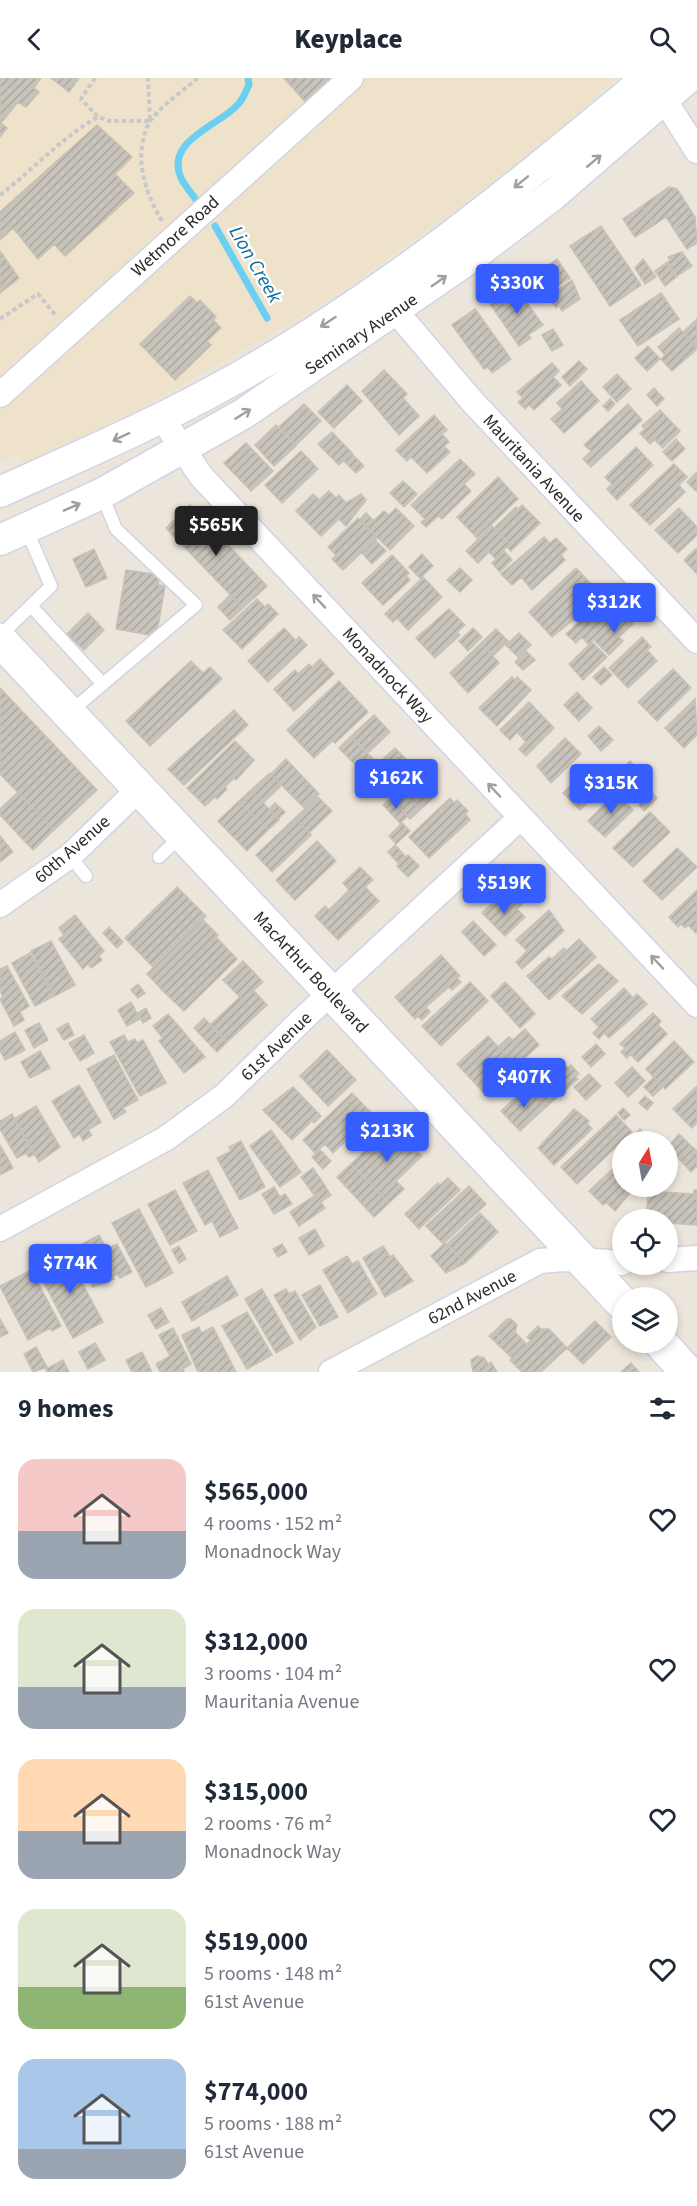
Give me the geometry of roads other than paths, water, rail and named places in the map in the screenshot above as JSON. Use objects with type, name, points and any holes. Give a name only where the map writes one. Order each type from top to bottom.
[{"type":"main road","name":"MacArthur Boulevard","points":[[0,638],[139,789],[171,846],[332,993],[612,1292]]},
{"type":"main road","points":[[670,1353],[687,1372]]},
{"type":"street","name":"Wetmore Road","points":[[0,395],[351,78]]},
{"type":"street","name":"Seminary Avenue","points":[[0,492],[162,418],[387,300],[553,195],[654,85],[688,78]]},
{"type":"street","points":[[654,85],[697,151]]},
{"type":"street","name":"Seminary Avenue","points":[[13,534],[101,494],[243,414],[387,300]]},
{"type":"street","name":"Mauritania Avenue","points":[[387,300],[471,400],[697,641]]},
{"type":"street","name":"Monadnock Way","points":[[162,418],[201,476],[697,1005]]},
{"type":"street","name":"60th Avenue","points":[[0,905],[70,856],[139,789]]},
{"type":"street","name":"61st Avenue","points":[[0,1228],[103,1175],[182,1127],[224,1096],[520,818]]},
{"type":"street","points":[[678,1259],[697,1258]]},
{"type":"street","name":"62nd Avenue","points":[[331,1372],[531,1265],[547,1260],[582,1259],[612,1262]]},
{"type":"lane","points":[[69,714],[102,683],[196,605],[116,529],[101,494]]},
{"type":"lane","points":[[0,638],[51,586],[13,534]]},
{"type":"lane","points":[[31,606],[102,683]]},
{"type":"lane","points":[[70,856],[86,876]]},
{"type":"waterway","name":"Lion Creek","points":[[197,201],[181,178],[178,164],[181,153],[198,134],[240,102],[249,85],[248,78]]},
{"type":"waterway","name":"Lion Creek","points":[[215,226],[267,318]]}]
